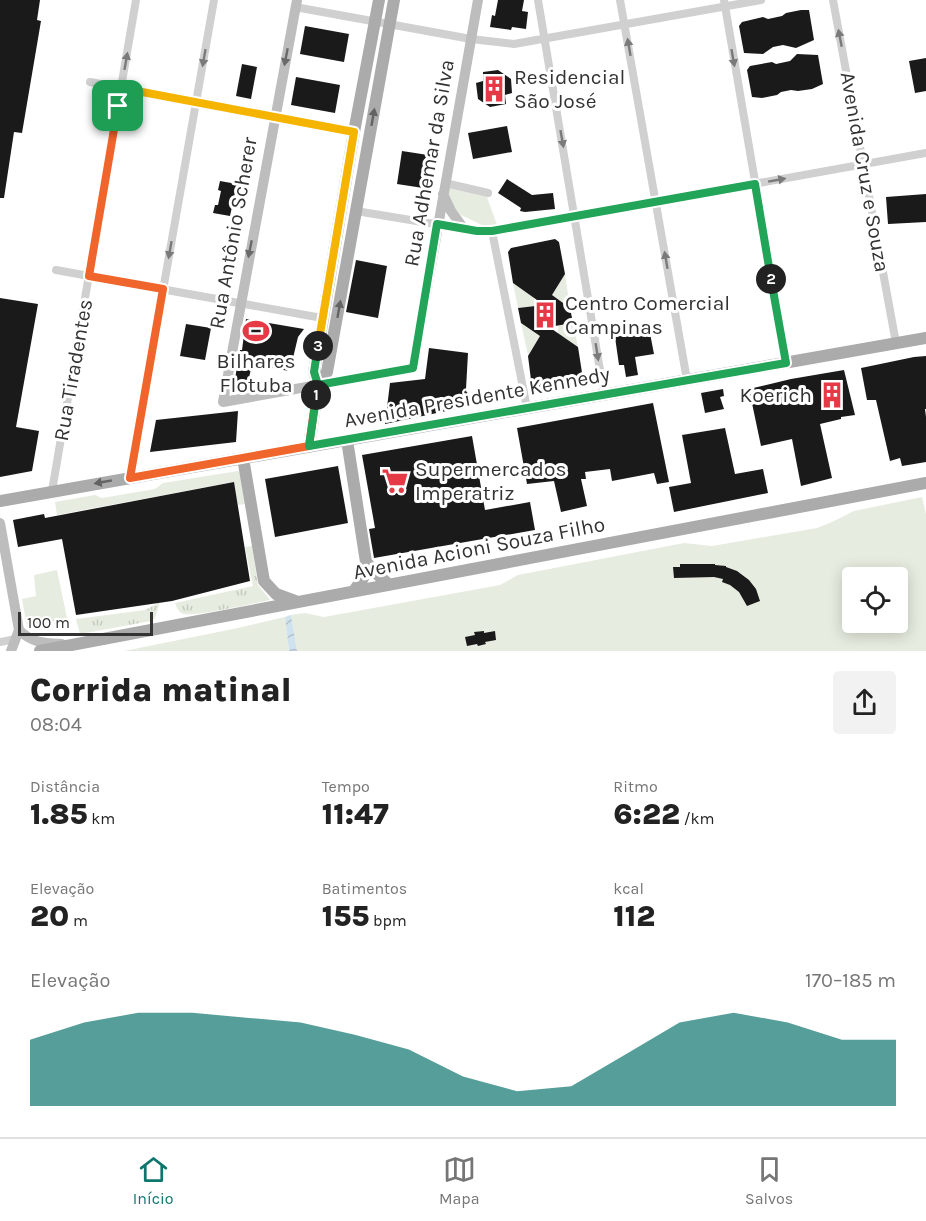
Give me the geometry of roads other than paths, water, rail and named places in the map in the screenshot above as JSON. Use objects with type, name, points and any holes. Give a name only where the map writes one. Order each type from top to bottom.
[{"type":"main road","points":[[309,446],[318,385],[314,372],[322,318],[379,0]]},
{"type":"main road","points":[[318,385],[327,372],[394,0]]},
{"type":"main road","name":"Avenida Presidente Kennedy","points":[[0,501],[926,338]]},
{"type":"main road","points":[[347,440],[366,562],[363,578],[354,591]]},
{"type":"main road","points":[[243,458],[264,581],[276,594],[297,602]]},
{"type":"main road","name":"Avenida Acioni Souza Filho","points":[[40,651],[926,483]]},
{"type":"main road","points":[[366,562],[389,585]]},
{"type":"street","name":"Rua Tiradentes","points":[[52,491],[136,0]]},
{"type":"street","points":[[130,478],[214,0]]},
{"type":"street","name":"Rua Adhemar da Silva","points":[[318,385],[413,368],[478,0]]},
{"type":"street","points":[[538,0],[604,394]]},
{"type":"street","points":[[620,0],[687,380]]},
{"type":"street","points":[[296,4],[389,25],[508,44],[545,40],[625,25],[724,3],[761,0]]},
{"type":"street","name":"Avenida Cruz e Souza","points":[[833,0],[896,343]]},
{"type":"street","points":[[724,3],[786,363]]},
{"type":"street","name":"Rua Antônio Scherer","points":[[296,4],[222,402],[318,385]]},
{"type":"street","points":[[90,82],[354,132]]},
{"type":"street","points":[[356,211],[477,231],[492,231],[926,153]]},
{"type":"street","points":[[464,229],[451,211],[444,188],[488,193]]},
{"type":"street","points":[[492,231],[527,408]]},
{"type":"street","points":[[56,270],[322,318]]},
{"type":"street","points":[[0,523],[4,570],[17,634],[10,651]]},
{"type":"street","points":[[0,642],[17,634]]},
{"type":"street","points":[[17,634],[36,641],[74,644]]},
{"type":"water","points":[[291,615],[297,651],[289,651],[285,617]]},
{"type":"place","name":"Residencial São José","points":[[494,89]]},
{"type":"place","name":"Centro Comercial Campinas","points":[[545,315]]},
{"type":"place","name":"Bilhares Flotuba","points":[[256,331]]},
{"type":"place","name":"Koerich","points":[[832,395]]},
{"type":"place","name":"Supermercados Imperatriz","points":[[395,481]]}]
